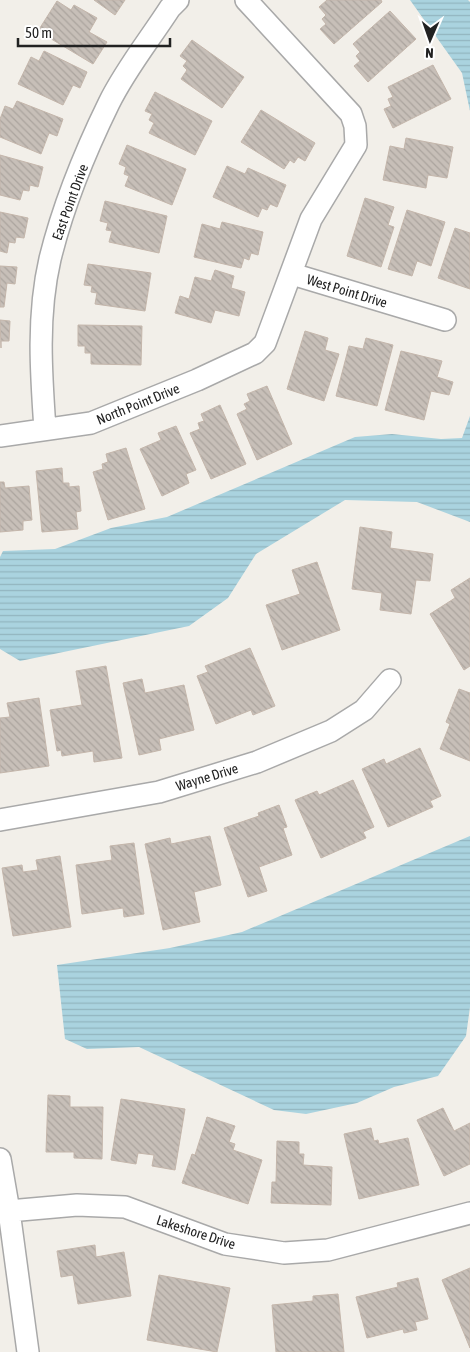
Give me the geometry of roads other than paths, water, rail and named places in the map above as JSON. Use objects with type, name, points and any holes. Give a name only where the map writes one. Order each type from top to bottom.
[{"type":"street","name":"East Point Drive","points":[[45,429],[40,369],[44,302],[50,260],[68,201],[109,102],[170,8],[178,0]]},
{"type":"street","points":[[246,0],[351,114],[357,135],[356,146],[311,219],[292,274]]},
{"type":"street","name":"West Point Drive","points":[[265,343],[292,274],[445,320]]},
{"type":"street","name":"North Point Drive","points":[[0,436],[91,423],[197,380],[255,352],[265,343]]},
{"type":"street","name":"Wayne Drive","points":[[0,820],[159,792],[257,762],[332,731],[364,710],[390,680]]},
{"type":"street","points":[[0,1159],[28,1352]]},
{"type":"street","name":"Lakeshore Drive","points":[[9,1211],[77,1205],[125,1206],[225,1244],[284,1253],[328,1250],[470,1213]]},
{"type":"water","points":[[410,0],[468,0],[470,2],[470,111],[462,73]]},
{"type":"water","points":[[470,416],[470,522],[417,502],[345,500],[256,554],[228,598],[189,626],[20,661],[0,649],[0,557],[3,551],[55,549],[111,528],[167,517],[355,437],[392,434],[441,439],[462,438]]},
{"type":"water","points":[[470,836],[470,1007],[466,1036],[438,1076],[394,1087],[357,1103],[306,1114],[274,1110],[139,1047],[87,1049],[65,1039],[57,965],[170,948],[242,932]]}]
